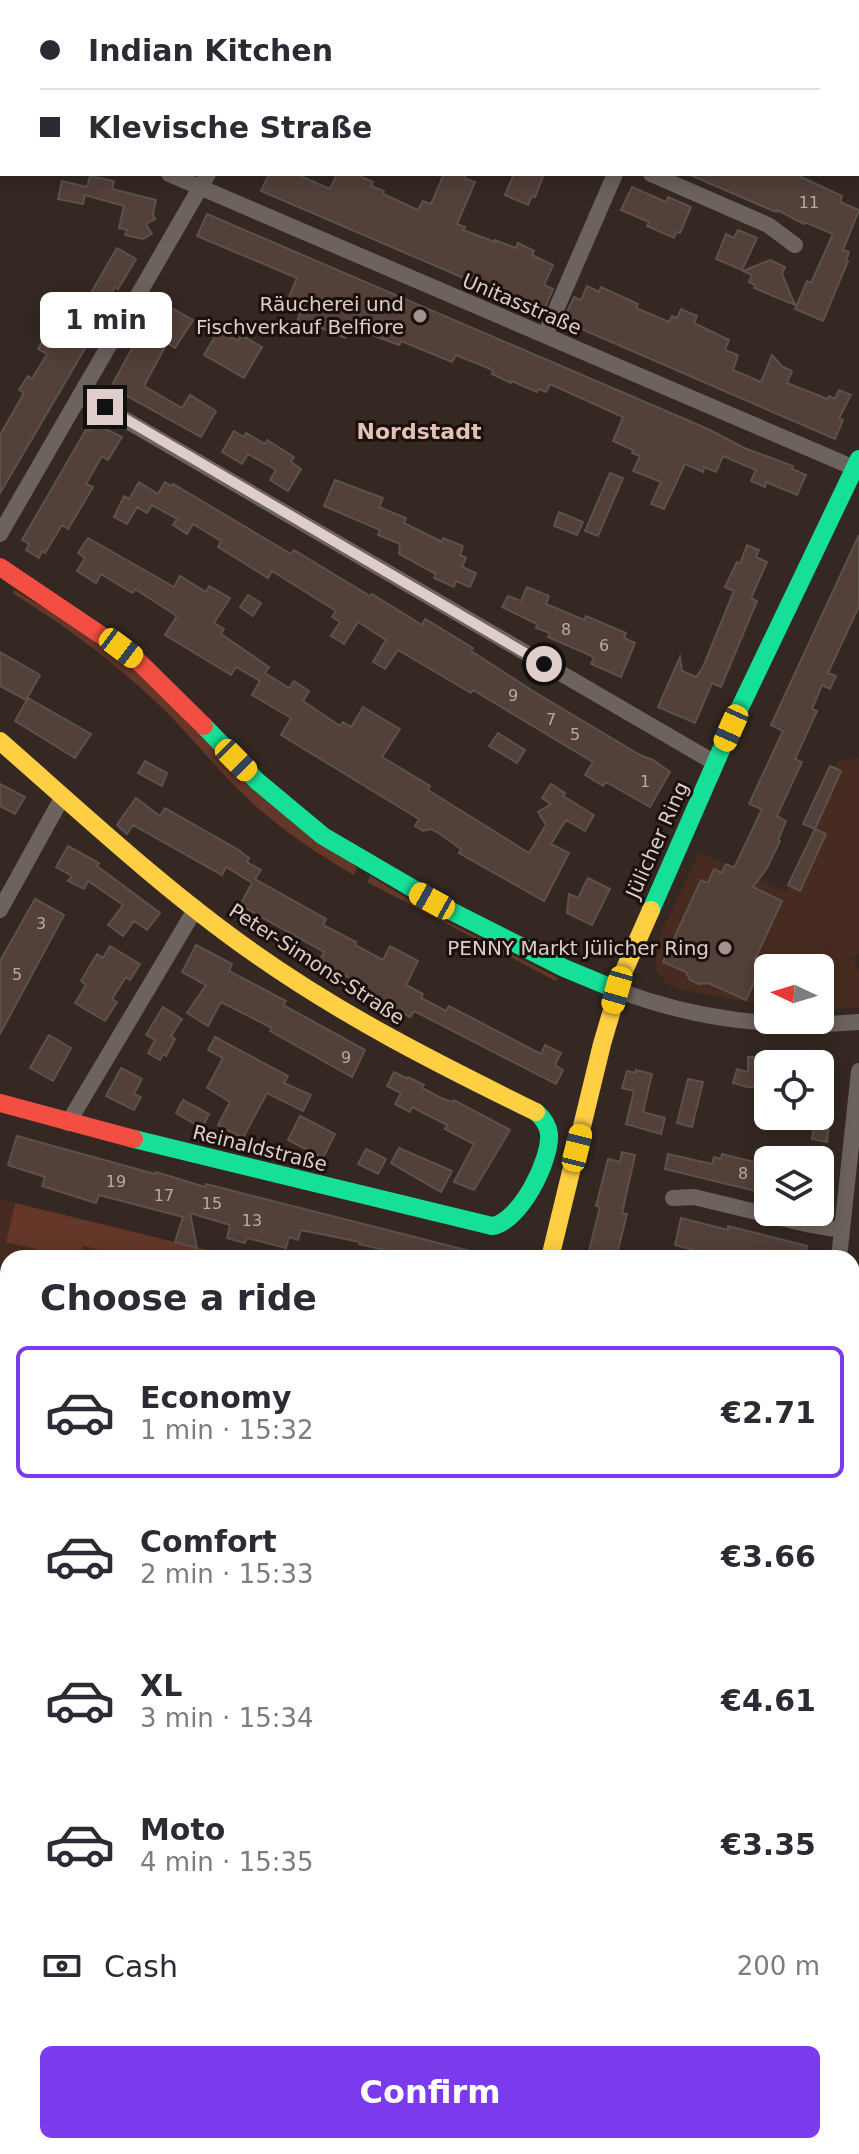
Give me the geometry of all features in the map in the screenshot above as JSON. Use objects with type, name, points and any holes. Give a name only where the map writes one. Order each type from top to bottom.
[{"type":"main road","name":"Jülicher Ring","points":[[552,1250],[617,990],[630,954],[715,763],[858,466]]},
{"type":"main road","points":[[0,567],[135,658],[266,789],[333,843],[453,912],[564,968],[617,990]]},
{"type":"main road","name":"Peter-Simons-Straße","points":[[0,741],[137,862],[251,951],[390,1039],[452,1073],[538,1113],[547,1127],[547,1149],[522,1205],[509,1221]]},
{"type":"main road","name":"Reinaldstraße","points":[[0,1103],[68,1123],[475,1224],[495,1226],[509,1221]]},
{"type":"street","name":"Unitasstraße","points":[[181,176],[204,180],[545,335],[858,466]]},
{"type":"street","points":[[545,335],[614,176]]},
{"type":"street","points":[[656,176],[768,225],[795,245]]},
{"type":"street","points":[[0,534],[204,180]]},
{"type":"street","points":[[81,394],[715,763]]},
{"type":"street","points":[[0,910],[63,796]]},
{"type":"street","points":[[68,1123],[196,908]]},
{"type":"street","points":[[617,990],[670,1008],[725,1020],[787,1025],[859,1022]]},
{"type":"street","points":[[840,1250],[856,1122],[859,1071]]},
{"type":"street","points":[[673,1198],[694,1197],[842,1230]]},
{"type":"shaded area","points":[[14,590],[73,625],[142,675],[357,868],[354,875],[267,816],[141,688],[88,644],[12,593]]},
{"type":"shaded area","points":[[859,758],[859,953],[854,961],[859,972],[859,1008],[834,1009],[834,954],[754,954],[754,1003],[682,990],[665,982],[655,968],[660,937],[699,852],[785,892],[814,829],[808,826],[806,818],[830,766],[834,768],[838,761]]},
{"type":"shaded area","points":[[370,876],[444,920],[558,978],[556,981],[367,882]]},
{"type":"shaded area","points":[[0,1199],[207,1250],[0,1250]]},
{"type":"shaded area","points":[[15,1203],[207,1250],[100,1250],[83,1246],[82,1250],[40,1250],[6,1242]]},
{"type":"building","points":[[90,176],[114,181],[112,189],[156,200],[155,219],[146,224],[152,234],[143,239],[125,235],[127,230],[119,228],[124,206],[85,195],[83,204],[58,199],[62,181],[87,187]]},
{"type":"building","points":[[268,176],[301,176],[330,189],[336,176],[360,176],[373,182],[371,186],[384,191],[383,194],[418,210],[423,201],[431,204],[443,176],[465,176],[475,182],[457,224],[465,227],[463,230],[495,242],[516,248],[518,243],[534,251],[532,255],[553,265],[544,285],[553,289],[543,312],[261,191]]},
{"type":"building","points":[[513,176],[543,176],[535,197],[532,196],[528,205],[505,195]]},
{"type":"building","points":[[693,176],[799,176],[842,196],[840,202],[859,210],[843,250],[849,252],[848,261],[823,321],[795,309],[807,281],[811,283],[833,234]]},
{"type":"building","points":[[632,187],[666,202],[668,197],[691,207],[680,233],[676,232],[674,238],[647,226],[649,222],[621,210]]},
{"type":"building","points":[[207,214],[708,429],[744,448],[793,466],[792,469],[806,475],[797,495],[766,482],[765,487],[751,481],[756,470],[723,456],[716,472],[704,467],[703,472],[685,464],[664,509],[651,504],[661,482],[633,471],[640,456],[613,441],[623,417],[550,384],[546,392],[539,389],[537,392],[511,383],[492,374],[493,370],[456,355],[452,362],[401,341],[399,345],[351,327],[345,338],[310,323],[308,329],[296,324],[301,311],[286,304],[297,278],[197,236]]},
{"type":"building","points":[[738,230],[757,238],[742,270],[716,259],[726,234],[734,238]]},
{"type":"building","points":[[117,248],[136,259],[118,289],[115,287],[92,327],[96,330],[0,493],[0,435],[24,393],[19,390],[28,376],[32,379],[47,354],[38,349],[67,304],[73,308],[77,301],[84,305]]},
{"type":"building","points":[[770,260],[785,267],[782,274],[795,305],[754,288],[755,285],[749,282],[752,275],[743,271]]},
{"type":"building","points":[[587,286],[599,292],[601,287],[638,304],[636,308],[669,322],[672,316],[677,318],[681,309],[697,316],[694,323],[729,340],[725,350],[738,355],[733,370],[761,382],[772,355],[783,367],[792,371],[787,383],[827,399],[829,396],[835,399],[839,390],[851,395],[839,418],[843,420],[835,439],[563,321],[574,297],[581,300]]},
{"type":"building","points":[[158,300],[193,320],[175,348],[167,343],[144,386],[182,408],[190,395],[216,411],[201,437],[111,387]]},
{"type":"building","points":[[219,330],[238,341],[241,335],[262,347],[244,378],[204,355]]},
{"type":"building","points":[[95,424],[122,437],[108,460],[102,456],[86,484],[93,487],[68,529],[62,525],[39,558],[26,550],[29,544],[22,540],[87,428],[91,431]]},
{"type":"building","points":[[234,431],[244,437],[246,433],[265,444],[267,440],[294,457],[291,462],[301,469],[288,491],[270,480],[276,470],[248,454],[242,464],[222,452]]},
{"type":"building","points":[[610,473],[623,478],[598,536],[585,531]]},
{"type":"building","points":[[335,480],[383,498],[379,507],[406,518],[404,523],[442,542],[443,538],[463,546],[460,555],[466,558],[462,567],[476,573],[470,587],[456,581],[454,587],[434,578],[436,574],[399,554],[400,544],[378,535],[380,530],[324,506]]},
{"type":"building","points":[[139,482],[158,494],[165,482],[173,484],[291,554],[294,550],[422,625],[425,619],[473,648],[471,651],[533,691],[653,760],[670,772],[650,807],[606,782],[603,786],[585,775],[593,762],[473,690],[471,693],[398,650],[385,669],[373,662],[386,640],[358,622],[344,644],[331,636],[340,622],[332,617],[336,611],[272,571],[268,578],[218,547],[221,541],[193,524],[187,534],[173,525],[177,519],[152,505],[147,513],[137,507],[127,524],[114,517],[124,496],[129,499]]},
{"type":"building","points":[[559,512],[583,522],[577,535],[554,526]]},
{"type":"building","points":[[859,535],[859,606],[828,673],[836,676],[830,689],[822,685],[812,709],[817,711],[795,759],[802,762],[777,816],[786,821],[780,841],[767,868],[753,887],[782,901],[757,954],[754,954],[754,983],[746,1000],[708,983],[699,984],[690,980],[686,972],[663,962],[701,880],[708,883],[714,869],[722,873],[726,864],[734,868],[762,809],[749,804],[783,731],[771,725]]},
{"type":"building","points":[[88,538],[174,587],[180,576],[206,592],[209,586],[230,598],[214,623],[224,629],[221,634],[269,667],[265,673],[289,688],[294,681],[309,691],[303,701],[340,726],[343,722],[351,727],[363,707],[400,729],[382,757],[430,786],[428,790],[529,853],[546,825],[538,812],[551,804],[542,798],[551,784],[565,793],[563,796],[594,815],[585,831],[566,820],[551,844],[569,853],[544,901],[459,853],[461,849],[437,832],[431,829],[423,831],[415,826],[419,819],[281,735],[291,718],[252,695],[260,681],[236,667],[231,675],[165,635],[177,616],[135,589],[132,593],[101,574],[96,583],[77,571],[85,558],[78,553]]},
{"type":"building","points":[[747,545],[759,550],[756,557],[767,562],[751,598],[757,601],[721,687],[712,683],[695,723],[658,707],[680,657],[682,671],[696,677],[703,667],[734,591],[725,587],[737,562],[740,564]]},
{"type":"building","points":[[527,587],[549,596],[546,604],[626,633],[624,638],[635,643],[621,677],[591,664],[594,657],[548,637],[550,633],[536,628],[537,624],[502,607],[508,596],[521,601]]},
{"type":"building","points":[[248,595],[261,603],[253,616],[240,607]]},
{"type":"building","points":[[0,652],[40,675],[26,700],[0,686]]},
{"type":"building","points":[[28,698],[91,734],[75,758],[15,721]]},
{"type":"building","points":[[498,733],[525,750],[517,763],[489,746]]},
{"type":"building","points":[[145,761],[167,773],[162,786],[138,773]]},
{"type":"building","points":[[830,766],[841,771],[815,829],[803,824]]},
{"type":"building","points":[[0,784],[25,797],[15,814],[0,806]]},
{"type":"building","points":[[136,798],[160,816],[165,808],[237,849],[249,858],[247,862],[261,870],[255,879],[326,919],[323,925],[356,942],[355,945],[383,960],[390,946],[418,961],[406,985],[423,994],[421,998],[446,1011],[449,1006],[541,1054],[545,1045],[561,1053],[555,1065],[563,1070],[556,1084],[414,1011],[410,1017],[348,985],[351,979],[320,960],[324,952],[240,905],[252,883],[226,867],[222,875],[133,825],[127,834],[120,828],[117,825]]},
{"type":"building","points":[[815,829],[826,834],[800,891],[788,885]]},
{"type":"building","points":[[68,846],[99,863],[97,866],[160,913],[147,930],[134,921],[123,936],[108,925],[123,905],[88,881],[84,889],[68,881],[72,876],[56,867]]},
{"type":"building","points":[[588,878],[610,889],[592,925],[567,913],[569,894],[578,898]]},
{"type":"building","points":[[35,899],[64,915],[0,1034],[0,961]]},
{"type":"building","points":[[196,945],[232,964],[229,971],[286,1001],[283,1005],[365,1050],[352,1077],[270,1031],[272,1028],[221,1002],[208,1026],[187,1013],[206,985],[182,972]]},
{"type":"building","points":[[110,946],[140,964],[130,980],[126,977],[112,999],[117,1002],[105,1021],[75,1003],[86,985],[81,981],[97,954],[103,958]]},
{"type":"building","points":[[163,1007],[182,1019],[171,1036],[175,1039],[166,1056],[163,1054],[160,1060],[148,1053],[155,1040],[146,1035]]},
{"type":"building","points":[[49,1035],[71,1048],[53,1081],[30,1068]]},
{"type":"building","points":[[215,1037],[288,1076],[284,1083],[311,1095],[303,1111],[267,1093],[243,1138],[218,1125],[230,1102],[207,1088],[223,1058],[208,1050]]},
{"type":"building","points":[[748,1057],[754,1057],[754,1087],[733,1083],[737,1069],[748,1072]]},
{"type":"building","points":[[121,1068],[142,1079],[134,1094],[141,1097],[134,1110],[106,1096]]},
{"type":"building","points":[[636,1070],[652,1074],[643,1112],[665,1118],[661,1134],[626,1124],[634,1091],[622,1088],[627,1071],[636,1073]]},
{"type":"building","points":[[394,1072],[510,1130],[474,1190],[454,1182],[474,1144],[445,1129],[447,1125],[412,1107],[410,1112],[395,1104],[401,1093],[387,1086]]},
{"type":"building","points":[[688,1079],[703,1082],[692,1127],[677,1123]]},
{"type":"building","points":[[183,1100],[209,1114],[202,1128],[176,1113]]},
{"type":"building","points":[[300,1116],[335,1134],[323,1158],[288,1140]]},
{"type":"building","points":[[813,1130],[828,1130],[827,1142],[812,1139]]},
{"type":"building","points":[[17,1136],[205,1187],[206,1184],[466,1250],[385,1250],[301,1230],[298,1240],[289,1237],[286,1248],[247,1238],[245,1243],[227,1238],[230,1225],[190,1213],[197,1248],[175,1242],[183,1217],[99,1195],[96,1203],[42,1186],[45,1177],[8,1165]]},
{"type":"building","points":[[399,1148],[452,1171],[441,1192],[391,1163]]},
{"type":"building","points":[[366,1149],[386,1159],[378,1174],[358,1164]]},
{"type":"building","points":[[622,1152],[635,1155],[622,1213],[627,1214],[618,1250],[589,1250],[608,1159],[620,1162]]},
{"type":"building","points":[[668,1154],[712,1164],[714,1157],[721,1159],[722,1154],[754,1162],[754,1191],[665,1169]]},
{"type":"building","points":[[681,1218],[807,1246],[806,1250],[694,1250],[675,1245]]},
{"type":"traffic: fast","points":[[651,910],[735,718],[859,459]]},
{"type":"traffic: fast","points":[[204,726],[257,781],[323,836],[453,912],[564,968],[617,990]]},
{"type":"traffic: fast","points":[[134,1139],[492,1226],[503,1222],[523,1202],[545,1159],[548,1128],[536,1112]]},
{"type":"traffic: slow","points":[[0,741],[154,876],[251,951],[355,1017],[426,1057],[536,1112]]},
{"type":"traffic: slow","points":[[552,1250],[602,1044],[623,973],[651,910]]},
{"type":"traffic: jam","points":[[0,567],[135,658],[204,726]]},
{"type":"traffic: jam","points":[[0,1103],[134,1139]]},
{"type":"place","name":"Räucherei und Fischverkauf Belfiore","points":[[420,316]]},
{"type":"place","name":"PENNY Markt Jülicher Ring","points":[[725,948]]},
{"type":"district","name":"Nordstadt","points":[[419,431]]},
{"type":"route","points":[[105,407],[544,664]]}]
